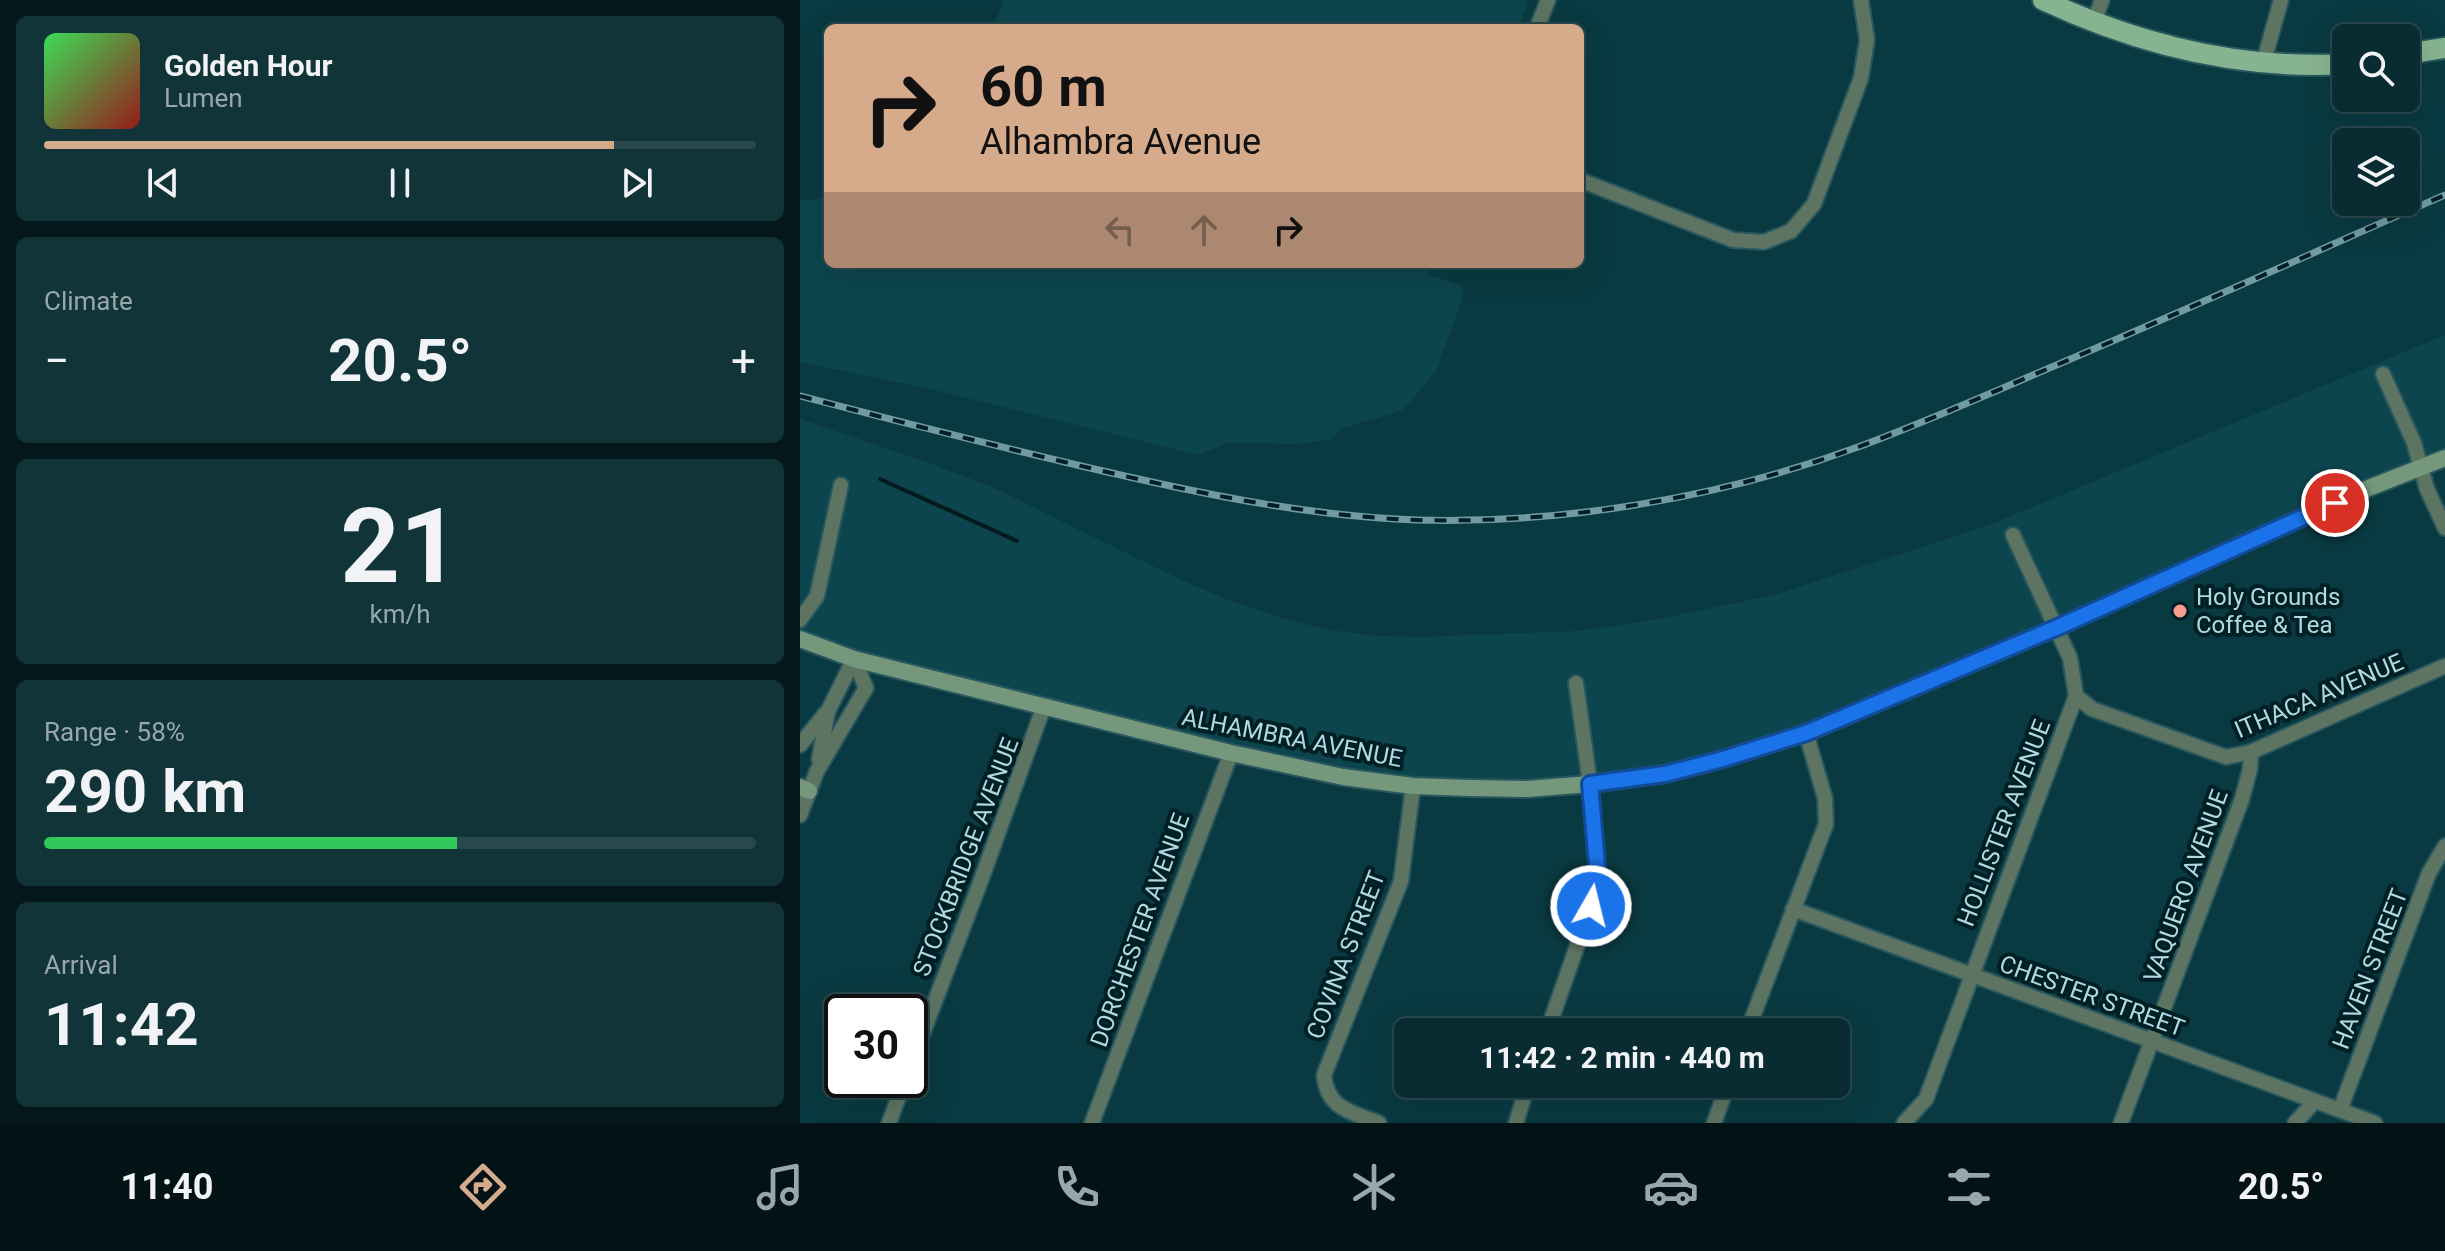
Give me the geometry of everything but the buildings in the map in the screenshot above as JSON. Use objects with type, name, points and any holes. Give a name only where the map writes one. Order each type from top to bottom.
[{"type":"main road","points":[[2043,0],[2094,22],[2164,45],[2263,64],[2332,65]]},
{"type":"main road","points":[[2420,52],[2445,48]]},
{"type":"main road","name":"ALHAMBRA AVENUE","points":[[800,639],[854,659],[1231,753],[1343,777],[1413,786],[1527,789],[1590,784],[1665,774],[1806,733],[2058,627],[2361,491],[2445,458]]},
{"type":"street","points":[[1539,24],[1548,0]]},
{"type":"street","points":[[1584,182],[1733,240],[1764,242],[1791,231],[1814,204],[1861,78],[1867,40],[1861,0]]},
{"type":"street","points":[[2094,22],[2102,0]]},
{"type":"street","points":[[2263,64],[2281,0]]},
{"type":"street","points":[[2383,374],[2445,528]]},
{"type":"street","points":[[800,620],[817,596],[841,485]]},
{"type":"street","name":"HOLLISTER AVENUE","points":[[1904,1123],[1926,1099],[2076,696],[2070,658],[2058,627],[2043,602],[2013,535]]},
{"type":"street","points":[[800,745],[828,711],[854,659]]},
{"type":"street","points":[[800,815],[804,789],[866,688],[854,659]]},
{"type":"street","name":"ITHACA AVENUE","points":[[2076,696],[2092,709],[2226,757],[2251,752],[2445,666]]},
{"type":"street","points":[[1552,1018],[1598,877],[1590,784],[1576,683]]},
{"type":"street","name":"STOCKBRIDGE AVENUE","points":[[928,1020],[1044,706]]},
{"type":"street","points":[[817,771],[828,711]]},
{"type":"street","points":[[1752,1018],[1826,824],[1825,798],[1806,733]]},
{"type":"street","name":"VAQUERO AVENUE","points":[[2121,1123],[2242,799],[2251,752]]},
{"type":"street","name":"DORCHESTER AVENUE","points":[[1092,1123],[1231,753]]},
{"type":"street","name":"COVINA STREET","points":[[1379,1123],[1335,1104],[1325,1092],[1324,1075],[1401,881],[1413,786]]},
{"type":"street","name":"HAVEN STREET","points":[[2340,1110],[2429,873],[2445,846]]},
{"type":"street","name":"CHESTER STREET","points":[[1793,909],[2375,1123]]},
{"type":"street","points":[[889,1123],[898,1098]]},
{"type":"street","points":[[1516,1123],[1524,1098]]},
{"type":"street","points":[[1714,1123],[1723,1098]]},
{"type":"street","points":[[2295,1123],[2315,1101]]},
{"type":"shaded area","points":[[1004,0],[1527,0],[1520,24],[995,24]]},
{"type":"shaded area","points":[[824,198],[824,268],[1426,268],[1430,275],[1463,286],[1462,299],[1436,371],[1403,410],[1341,429],[1332,439],[1295,444],[1229,442],[1199,455],[930,389],[800,362],[800,201]]},
{"type":"shaded area","points":[[2445,335],[2445,450],[1801,729],[1683,763],[1586,778],[1471,787],[1349,775],[1042,703],[800,636],[800,419],[992,487],[1175,577],[1230,601],[1281,618],[1330,630],[1376,636],[1580,631],[1664,618],[1774,595],[1987,526]]},
{"type":"waterway","points":[[880,479],[1017,541]]},
{"type":"railway","points":[[800,396],[1119,475],[1288,508],[1417,520],[1473,520],[1585,512],[1696,494],[1805,465],[1858,447],[2120,338],[2445,195]]},
{"type":"place","name":"Holy Grounds Coffee & Tea","points":[[2180,611]]},
{"type":"route","points":[[1591,906],[1598,877],[1590,784],[1665,774],[1806,733],[2058,627],[2335,503]]}]
